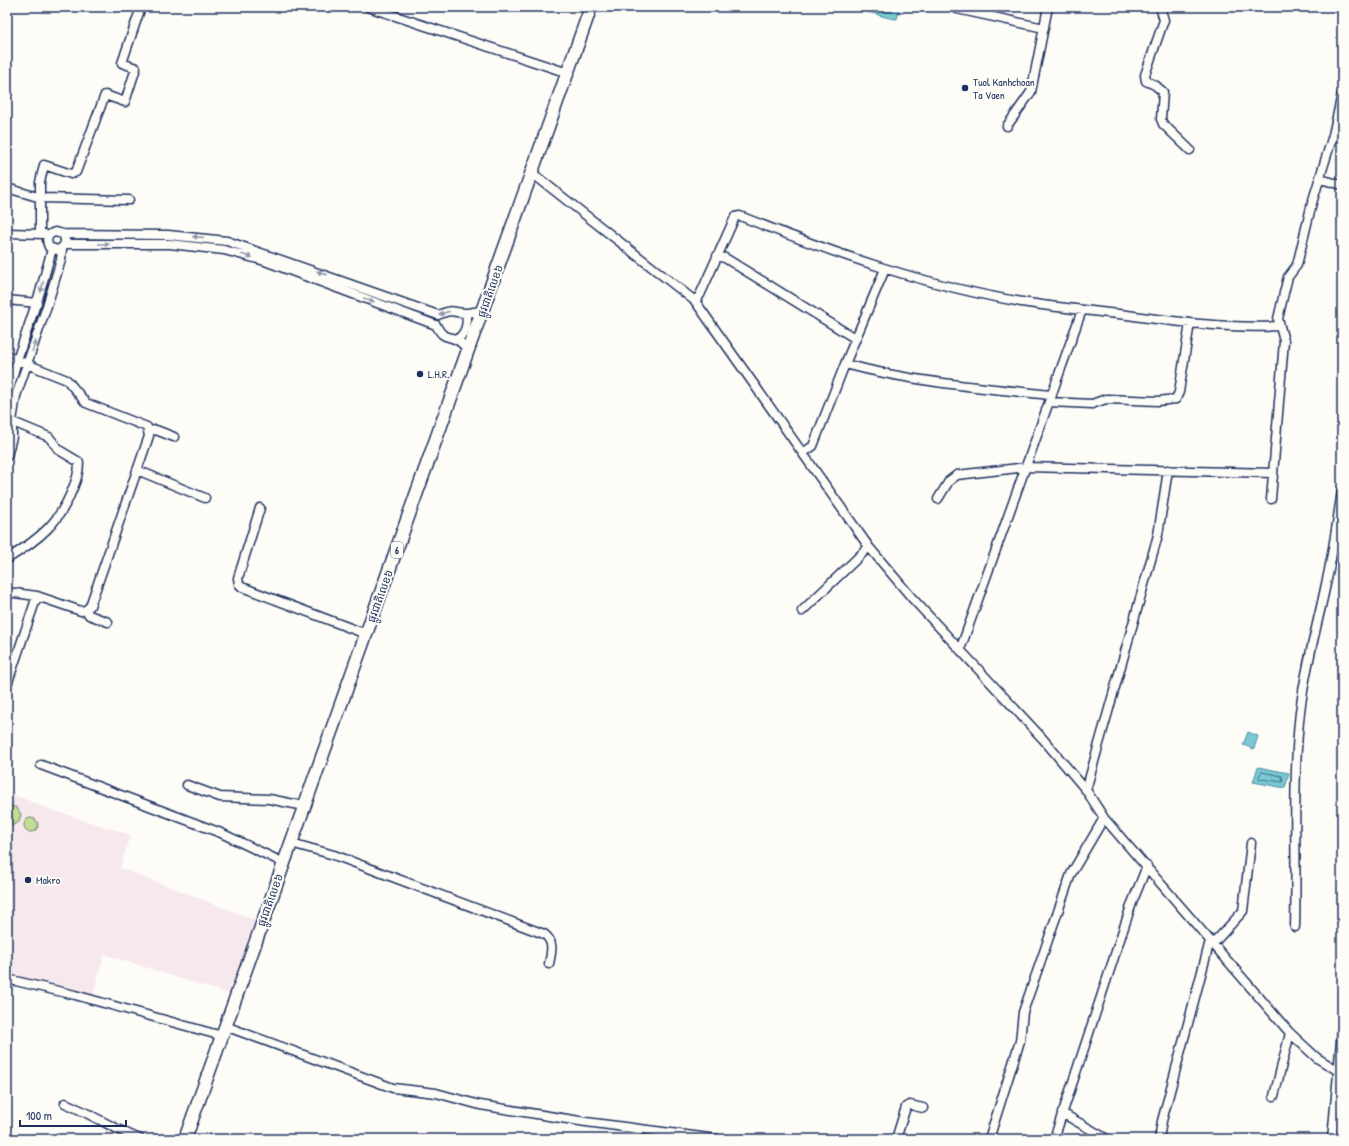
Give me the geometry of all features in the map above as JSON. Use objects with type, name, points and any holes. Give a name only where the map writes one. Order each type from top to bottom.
[{"type":"highway","name":"ផ្លូវជាតិលេខ៦","points":[[185,1139],[591,7]]},
{"type":"street","points":[[40,233],[40,182],[44,165],[71,174],[76,172],[105,95],[125,102],[136,68],[122,63],[141,7]]},
{"type":"street","points":[[368,7],[568,73]]},
{"type":"street","points":[[958,7],[957,8],[1044,28]]},
{"type":"street","points":[[1007,126],[1031,92],[1048,7]]},
{"type":"street","points":[[1160,7],[1164,20],[1145,75],[1146,81],[1155,85],[1163,92],[1161,119],[1163,124],[1190,150]]},
{"type":"street","points":[[1271,499],[1284,341],[1278,319],[1288,277],[1297,265],[1312,203],[1333,135],[1342,94]]},
{"type":"street","points":[[532,173],[695,301],[803,453],[847,518],[869,547],[912,598],[1043,739],[1086,790],[1104,818],[1290,1033],[1316,1058],[1340,1072]]},
{"type":"street","points":[[1320,178],[1342,184]]},
{"type":"street","points":[[7,188],[41,198],[129,200]]},
{"type":"street","points":[[695,301],[700,295],[735,217],[740,216],[806,242],[885,269],[1027,303],[1214,326],[1280,326]]},
{"type":"street","points":[[468,349],[457,340],[447,338],[439,332],[436,325],[420,318],[265,262],[224,250],[170,244],[64,246],[57,250],[52,249],[47,243],[49,236],[56,232],[63,234],[168,235],[227,241],[438,315],[456,310],[466,313],[482,311]]},
{"type":"street","points":[[7,233],[40,233],[49,236]]},
{"type":"street","points":[[7,456],[12,437],[9,420],[61,260],[66,239],[63,234]]},
{"type":"street","points":[[224,250],[227,241]]},
{"type":"street","points":[[7,398],[17,360],[37,303],[52,249]]},
{"type":"street","points":[[717,256],[725,258],[856,339]]},
{"type":"street","points":[[803,453],[813,446],[844,364],[885,269]]},
{"type":"street","points":[[7,300],[37,303]]},
{"type":"street","points":[[960,650],[1027,467],[1082,310]]},
{"type":"street","points":[[457,340],[465,332],[468,322],[466,313]]},
{"type":"street","points":[[844,364],[877,373],[958,386],[1092,404],[1106,399],[1158,401],[1176,399],[1179,392],[1190,323]]},
{"type":"street","points":[[7,356],[67,380],[86,403],[147,427],[149,431],[149,436],[138,470],[90,606],[86,610],[80,611],[37,596],[7,592]]},
{"type":"street","points":[[7,559],[32,544],[60,516],[80,472],[79,462],[59,450],[49,437],[9,420]]},
{"type":"street","points":[[149,431],[156,430],[174,437]]},
{"type":"street","points":[[938,499],[949,481],[957,475],[1027,467],[1273,473]]},
{"type":"street","points":[[138,470],[205,498]]},
{"type":"street","points":[[1086,790],[1158,535],[1168,470]]},
{"type":"street","points":[[1295,927],[1295,854],[1300,710],[1311,645],[1328,573],[1342,491]]},
{"type":"street","points":[[260,508],[238,578],[239,584],[366,634]]},
{"type":"street","points":[[802,611],[869,547]]},
{"type":"street","points":[[7,685],[37,596]]},
{"type":"street","points":[[86,610],[89,615],[108,622]]},
{"type":"street","points":[[41,765],[221,833],[284,863]]},
{"type":"street","points":[[186,785],[220,796],[270,799],[304,806]]},
{"type":"street","points":[[989,1139],[1020,1041],[1023,1012],[1071,874],[1104,818]]},
{"type":"street","points":[[291,843],[334,855],[544,934],[552,942],[549,964]]},
{"type":"street","points":[[1159,1139],[1162,1122],[1212,943],[1243,911],[1251,843]]},
{"type":"street","points":[[1054,1139],[1132,903],[1147,866]]},
{"type":"street","points":[[7,978],[224,1031],[393,1088],[436,1093],[480,1105],[586,1122],[712,1138]]},
{"type":"street","points":[[1332,1139],[1340,1072],[1342,1029]]},
{"type":"street","points":[[1274,1096],[1290,1033]]},
{"type":"street","points":[[64,1103],[93,1116],[120,1131],[140,1139]]},
{"type":"street","points":[[896,1139],[906,1107],[910,1105],[923,1108]]},
{"type":"street","points":[[1062,1113],[1107,1139]]},
{"type":"shaded area","points":[[7,792],[52,810],[131,835],[120,868],[258,921],[232,995],[104,954],[93,996],[7,975]]},
{"type":"green space","points":[[7,804],[17,808],[21,814],[19,822],[7,828]]},
{"type":"green space","points":[[31,818],[36,820],[38,825],[36,830],[31,832],[26,830],[24,825],[26,820]]},
{"type":"water","points":[[864,7],[900,7],[897,19],[866,12]]},
{"type":"water","points":[[1248,732],[1258,736],[1254,749],[1243,745]]},
{"type":"water","points":[[1258,767],[1289,773],[1285,788],[1253,782]]},
{"type":"place","name":"Tuol Kanhchoan Ta Vaen","points":[[965,88]]},
{"type":"place","name":"L.H.R.","points":[[420,374]]},
{"type":"place","name":"Makro","points":[[28,880]]}]
